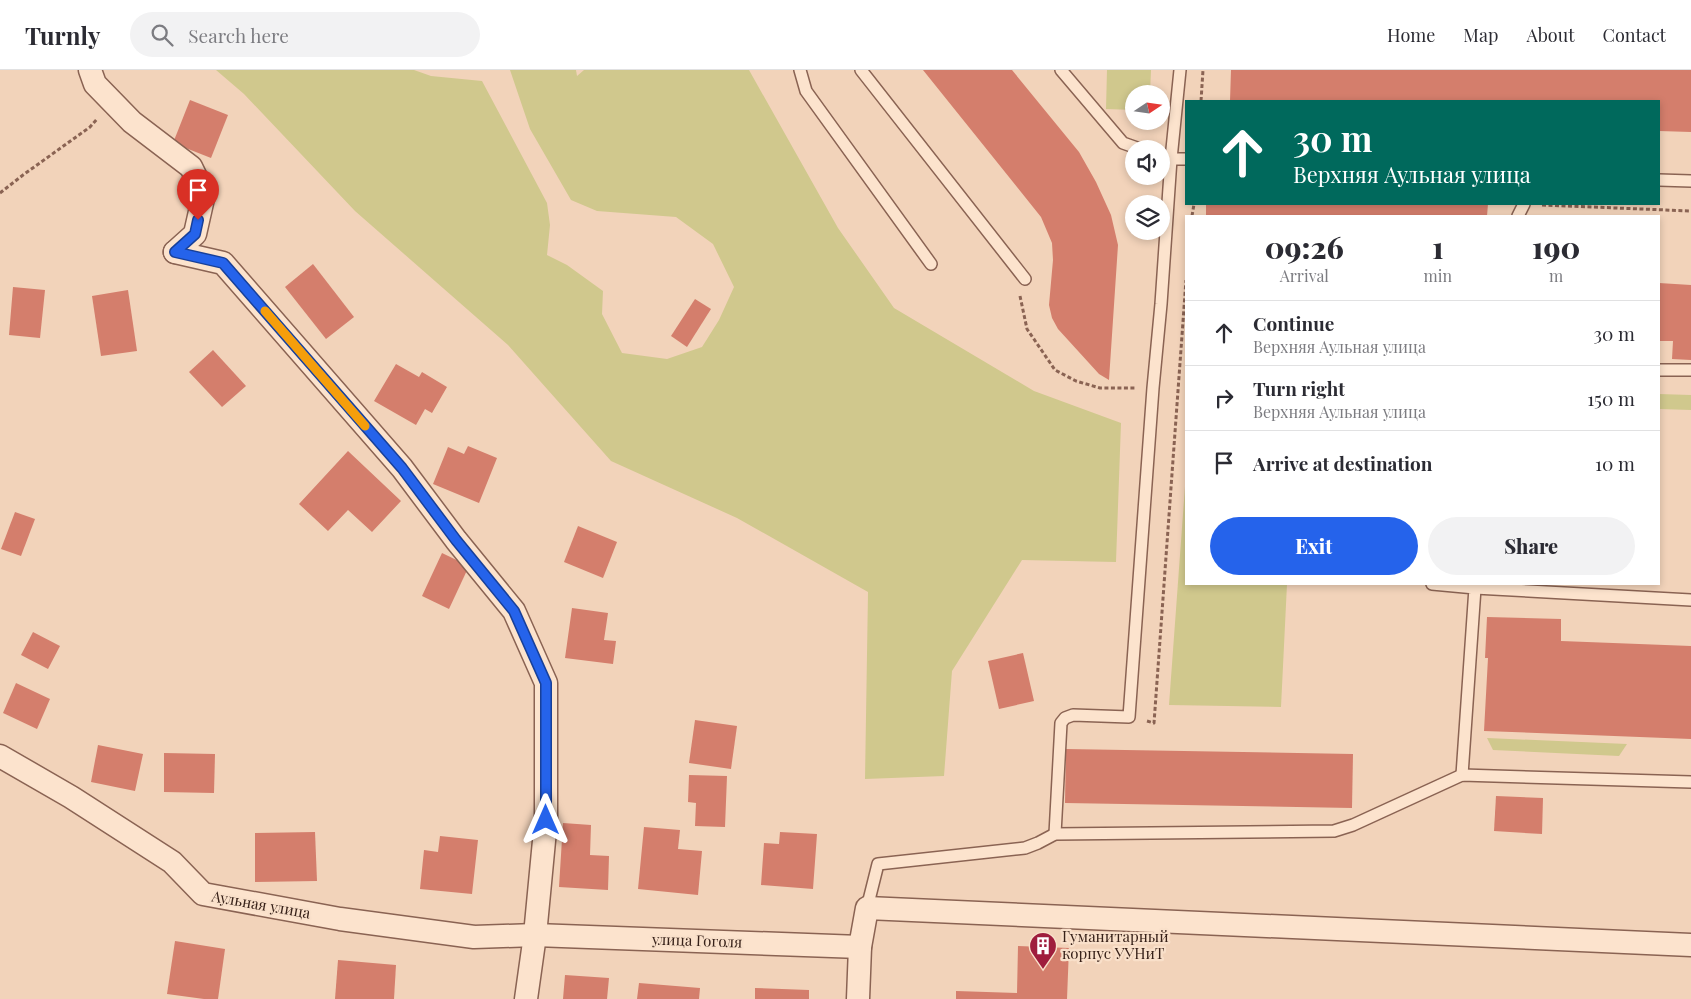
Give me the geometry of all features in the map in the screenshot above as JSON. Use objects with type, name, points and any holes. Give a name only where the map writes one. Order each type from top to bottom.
[{"type":"street","points":[[90,70],[95,84],[132,122],[191,167],[204,194],[195,234],[175,252],[223,263],[402,468],[456,540],[514,611],[546,683],[546,820],[526,999]]},
{"type":"street","name":"Аульная улица","points":[[0,756],[71,797],[172,862],[203,894],[340,919],[474,937],[534,935]]},
{"type":"street","points":[[858,999],[860,947],[867,908],[1691,946]]},
{"type":"street","name":"улица Гоголя","points":[[534,935],[860,947]]},
{"type":"lane","points":[[800,70],[806,90],[931,264]]},
{"type":"lane","points":[[861,70],[1025,279]]},
{"type":"lane","points":[[1061,70],[1125,144]]},
{"type":"lane","points":[[1169,140],[1180,70]]},
{"type":"lane","points":[[1170,157],[1185,159]]},
{"type":"lane","points":[[1660,180],[1691,181]]},
{"type":"lane","points":[[1055,834],[1061,723],[1071,715],[1129,717],[1161,304],[1165,185]]},
{"type":"lane","points":[[1660,370],[1691,370]]},
{"type":"lane","points":[[1443,585],[1691,600]]},
{"type":"lane","points":[[1462,775],[1475,588]]},
{"type":"lane","points":[[867,908],[878,864],[1025,848],[1055,834],[1334,831],[1353,825],[1462,775],[1691,782]]},
{"type":"path","points":[[1202,100],[1203,70]]},
{"type":"path","points":[[0,193],[23,174],[90,127],[113,102]]},
{"type":"path","points":[[1548,205],[1691,211]]},
{"type":"path","points":[[1025,279],[1019,295],[1027,330],[1055,370],[1076,381],[1100,388],[1153,388]]},
{"type":"path","points":[[1129,717],[1154,723],[1185,294]]},
{"type":"shaded area","points":[[216,70],[414,70],[431,76],[482,81],[547,203],[550,225],[547,255],[567,265],[603,291],[602,314],[622,353],[667,359],[702,347],[719,320],[734,287],[713,244],[676,217],[597,211],[571,200],[530,129],[510,70],[576,70],[577,76],[584,70],[749,70],[838,228],[894,308],[1034,391],[1121,423],[1116,562],[1022,560],[952,671],[944,776],[865,779],[868,592],[737,518],[611,461],[508,345],[355,211],[244,94]]},
{"type":"shaded area","points":[[1107,70],[1151,70],[1150,85],[1125,85],[1125,110],[1106,109]]},
{"type":"shaded area","points":[[1660,394],[1691,395],[1691,410],[1660,409]]},
{"type":"shaded area","points":[[1185,487],[1185,585],[1287,585],[1281,707],[1169,705]]},
{"type":"shaded area","points":[[1487,738],[1627,744],[1619,756],[1493,750]]},
{"type":"building","points":[[923,70],[1012,70],[1079,152],[1096,182],[1111,215],[1118,245],[1109,380],[1099,374],[1058,329],[1052,318],[1049,305],[1053,260],[1052,243],[1041,217]]},
{"type":"building","points":[[1231,70],[1691,70],[1691,132],[1660,131],[1660,100],[1230,100]]},
{"type":"building","points":[[190,100],[228,115],[211,158],[173,143]]},
{"type":"building","points":[[1206,205],[1488,205],[1487,215],[1206,215]]},
{"type":"building","points":[[313,264],[354,317],[326,339],[285,287]]},
{"type":"building","points":[[1660,283],[1691,285],[1691,360],[1672,359],[1673,341],[1660,341]]},
{"type":"building","points":[[13,287],[45,290],[40,338],[9,335]]},
{"type":"building","points":[[128,290],[137,351],[101,356],[92,296]]},
{"type":"building","points":[[695,299],[711,309],[687,347],[671,336]]},
{"type":"building","points":[[213,350],[246,386],[222,407],[189,372]]},
{"type":"building","points":[[396,364],[419,377],[422,372],[447,387],[432,413],[425,409],[416,425],[374,401]]},
{"type":"building","points":[[468,446],[497,458],[479,503],[433,484],[448,447],[464,454]]},
{"type":"building","points":[[348,451],[401,501],[372,532],[348,510],[328,531],[299,504]]},
{"type":"building","points":[[15,512],[35,519],[21,556],[1,549]]},
{"type":"building","points":[[578,526],[617,542],[603,578],[564,562]]},
{"type":"building","points":[[442,553],[469,566],[449,609],[422,596]]},
{"type":"building","points":[[572,608],[608,613],[604,640],[616,641],[613,664],[565,658]]},
{"type":"building","points":[[1487,617],[1561,619],[1561,641],[1691,646],[1691,739],[1484,731],[1488,658],[1485,658]]},
{"type":"building","points":[[33,632],[60,646],[48,669],[21,655]]},
{"type":"building","points":[[1023,653],[1034,701],[999,709],[988,661]]},
{"type":"building","points":[[16,683],[50,699],[37,729],[3,713]]},
{"type":"building","points":[[695,720],[737,726],[731,769],[689,763]]},
{"type":"building","points":[[98,745],[143,754],[135,791],[91,782]]},
{"type":"building","points":[[1066,749],[1353,754],[1352,808],[1065,803]]},
{"type":"building","points":[[164,753],[215,754],[214,793],[164,792]]},
{"type":"building","points":[[689,775],[727,776],[725,827],[695,826],[696,803],[688,802]]},
{"type":"building","points":[[1496,796],[1543,798],[1542,834],[1494,831]]},
{"type":"building","points":[[563,823],[591,825],[590,855],[609,856],[608,890],[559,887]]},
{"type":"building","points":[[644,827],[680,830],[678,849],[702,851],[698,895],[638,889]]},
{"type":"building","points":[[315,832],[317,881],[255,882],[255,833]]},
{"type":"building","points":[[780,832],[817,834],[813,889],[761,885],[764,843],[779,844]]},
{"type":"building","points":[[440,836],[478,840],[472,894],[420,889],[424,850],[438,852]]},
{"type":"building","points":[[175,941],[225,949],[218,999],[167,994]]},
{"type":"building","name":"Гуманитарный корпус УУНиТ","points":[[1018,946],[1069,948],[1067,999],[956,999],[956,991],[1017,993]]},
{"type":"building","points":[[338,960],[396,965],[394,999],[335,999]]},
{"type":"building","points":[[565,975],[609,978],[607,999],[563,999]]},
{"type":"building","points":[[639,983],[700,988],[699,999],[637,999]]},
{"type":"building","points":[[755,988],[809,990],[809,999],[755,999]]},
{"type":"slow traffic","points":[[265,311],[365,426]]},
{"type":"place","name":"Гуманитарный корпус УУНиТ","points":[[1043,970]]},
{"type":"route","points":[[198,220],[195,234],[175,252],[223,263],[402,468],[456,540],[514,611],[546,683],[546,820]]}]
